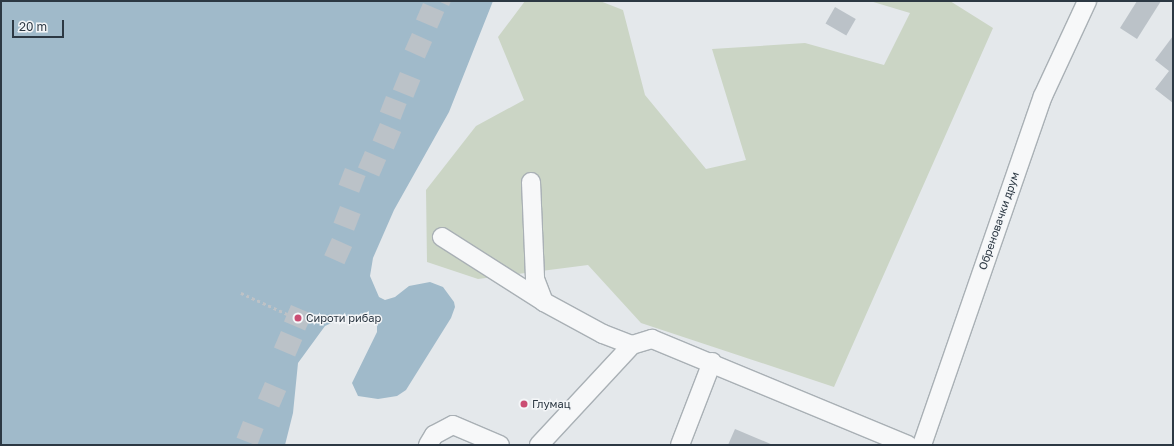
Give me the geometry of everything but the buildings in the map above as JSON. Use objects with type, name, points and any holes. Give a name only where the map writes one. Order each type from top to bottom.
[{"type":"street","name":"Обреновачки друм","points":[[922,445],[1043,96],[1087,1]]},
{"type":"street","points":[[531,182],[535,279],[544,302]]},
{"type":"street","points":[[442,237],[544,302],[603,334],[632,345]]},
{"type":"street","points":[[538,445],[632,345],[652,339],[712,362],[908,445]]},
{"type":"street","points":[[680,445],[712,362]]},
{"type":"street","points":[[428,445],[434,435],[453,425],[500,445]]},
{"type":"path","points":[[241,293],[287,314]]},
{"type":"green space","points":[[525,1],[600,1],[623,10],[645,95],[706,169],[746,160],[712,49],[805,43],[884,65],[910,13],[870,1],[950,1],[993,28],[834,387],[641,323],[588,265],[478,279],[427,262],[426,190],[476,126],[524,100],[498,37]]},
{"type":"water","points":[[1,1],[493,1],[449,112],[394,210],[373,258],[370,276],[379,297],[385,300],[395,297],[409,286],[430,282],[443,287],[454,302],[455,307],[451,318],[406,390],[397,396],[378,399],[358,396],[352,383],[377,332],[377,326],[371,317],[349,315],[325,326],[298,363],[293,413],[285,445],[1,445]]},
{"type":"place","name":"Сироти рибар","points":[[298,318]]},
{"type":"place","name":"Глумац","points":[[524,404]]}]
